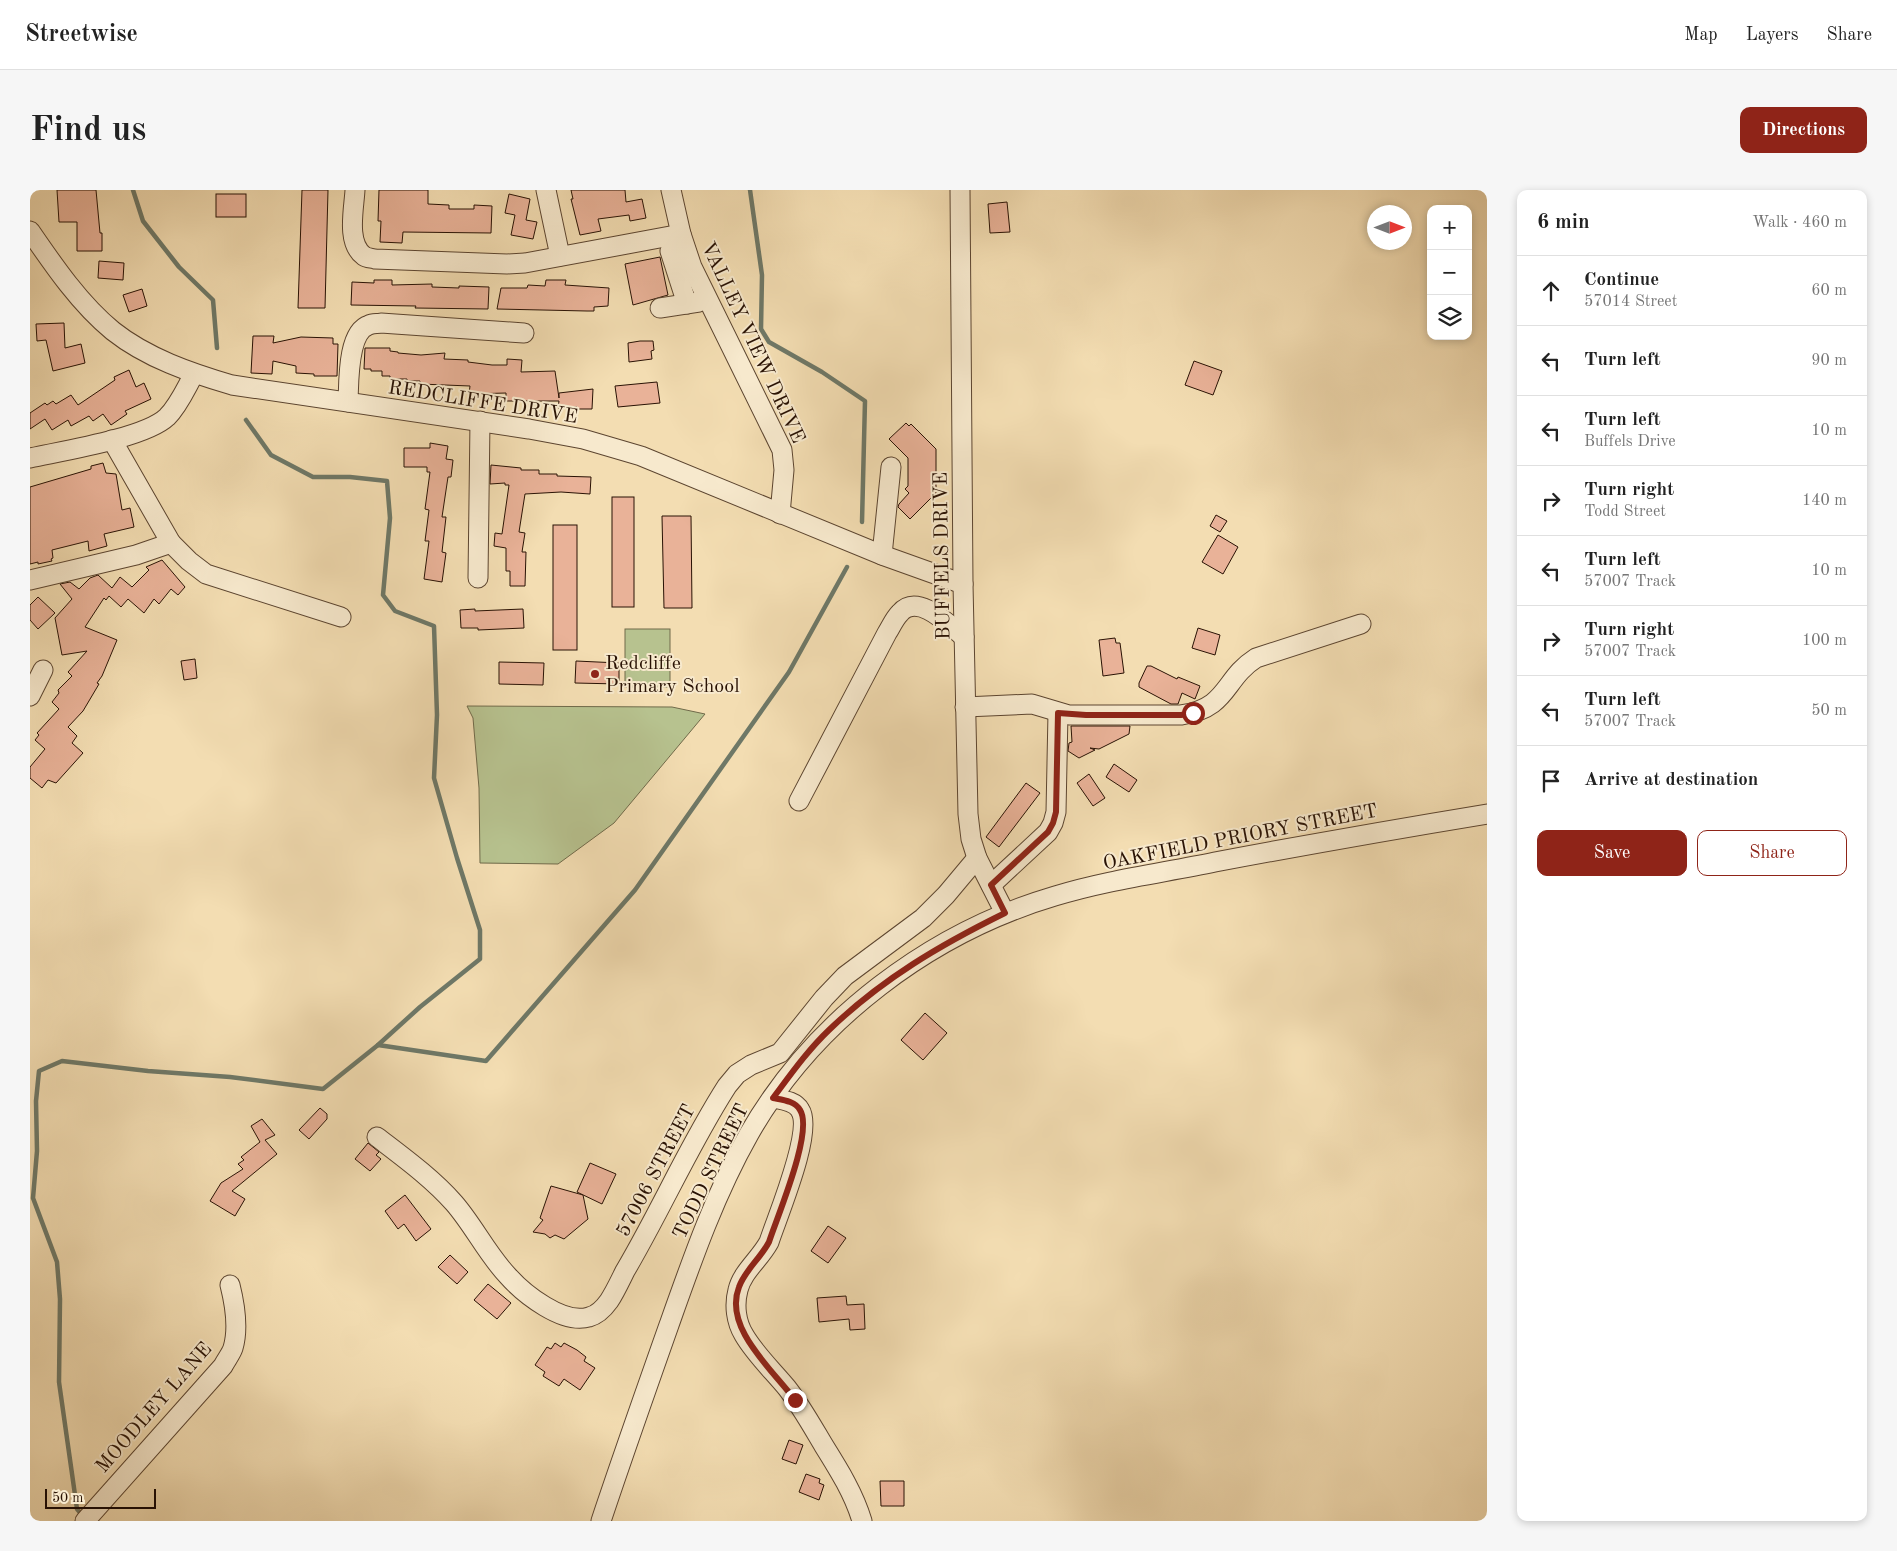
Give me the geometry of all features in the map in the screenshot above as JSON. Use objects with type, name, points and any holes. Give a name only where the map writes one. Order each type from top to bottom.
[{"type":"street","points":[[354,190],[354,240],[364,256],[375,259],[507,264],[534,262],[681,234]]},
{"type":"street","points":[[546,190],[560,256]]},
{"type":"street","name":"VALLEY VIEW DRIVE","points":[[671,190],[681,234],[692,266],[782,450],[784,470],[780,514]]},
{"type":"street","name":"BUFFELS DRIVE","points":[[960,190],[963,584],[968,814],[971,839],[977,858],[1005,913]]},
{"type":"street","name":"REDCLIFFE DRIVE","points":[[30,231],[57,270],[94,313],[114,332],[139,348],[194,374],[232,385],[529,428],[583,440],[641,456],[882,555],[963,584]]},
{"type":"street","points":[[670,251],[687,304]]},
{"type":"street","points":[[660,308],[708,301]]},
{"type":"street","points":[[348,402],[354,340],[360,331],[368,325],[381,323],[524,333]]},
{"type":"street","points":[[30,458],[112,440],[148,428],[166,417],[194,374]]},
{"type":"street","points":[[478,578],[480,421]]},
{"type":"street","points":[[112,440],[171,543],[189,561],[206,574],[341,616]]},
{"type":"street","points":[[882,555],[891,467]]},
{"type":"street","points":[[30,580],[136,555],[171,543]]},
{"type":"street","points":[[799,801],[886,633],[900,612],[908,606],[919,606],[930,610],[964,637]]},
{"type":"street","points":[[965,707],[1032,704],[1058,713],[1086,715],[1181,715],[1193,713],[1208,707],[1219,699],[1247,664],[1256,658],[1361,624]]},
{"type":"street","points":[[30,696],[43,670]]},
{"type":"street","points":[[991,885],[1048,832],[1053,823],[1056,812],[1058,713]]},
{"type":"street","name":"OAKFIELD PRIORY STREET","points":[[1005,913],[1056,896],[1102,884],[1289,848],[1487,814]]},
{"type":"street","name":"57006 STREET","points":[[377,1137],[409,1161],[453,1202],[495,1260],[522,1290],[565,1316],[578,1319],[589,1317],[599,1312],[608,1301],[640,1246],[691,1147],[727,1086],[737,1074],[780,1053],[824,998],[845,976],[923,918],[946,895],[977,858]]},
{"type":"street","name":"TODD STREET","points":[[601,1521],[699,1242],[749,1133],[800,1061],[829,1030],[872,993],[948,941],[1005,913]]},
{"type":"street","points":[[773,1098],[785,1100],[800,1109],[804,1117],[804,1128],[797,1160],[769,1242],[763,1253],[743,1278],[738,1289],[736,1305],[738,1321],[743,1334],[803,1410],[852,1494],[862,1521]]},
{"type":"street","name":"MOODLEY LANE","points":[[88,1517],[223,1366],[232,1349],[236,1329],[235,1305],[230,1285]]},
{"type":"green space","points":[[625,629],[670,629],[670,687],[625,687]]},
{"type":"green space","points":[[467,706],[672,707],[705,714],[614,823],[558,864],[480,863],[479,788],[473,718]]},
{"type":"building","points":[[57,190],[96,190],[100,233],[102,233],[102,251],[77,251],[77,222],[59,222]]},
{"type":"building","points":[[302,190],[328,190],[325,308],[298,308]]},
{"type":"building","points":[[379,190],[428,190],[428,204],[449,205],[449,209],[474,209],[474,205],[492,206],[491,233],[403,232],[402,243],[380,242],[381,221],[378,221]]},
{"type":"building","points":[[571,190],[625,190],[626,202],[642,199],[646,218],[630,221],[629,215],[598,219],[601,231],[580,235],[571,199],[573,199]]},
{"type":"building","points":[[216,194],[246,194],[246,217],[216,217]]},
{"type":"building","points":[[509,194],[530,199],[526,220],[537,222],[533,239],[511,235],[515,215],[505,213]]},
{"type":"building","points":[[1007,202],[1010,232],[990,233],[988,204]]},
{"type":"building","points":[[660,257],[668,295],[633,305],[625,264]]},
{"type":"building","points":[[99,261],[124,263],[123,280],[98,278]]},
{"type":"building","points":[[374,280],[392,280],[392,285],[432,284],[432,287],[489,287],[488,309],[351,305],[352,282],[374,283]]},
{"type":"building","points":[[546,280],[566,280],[565,285],[609,288],[608,306],[594,307],[594,311],[497,309],[501,288],[527,288],[528,285],[545,286]]},
{"type":"building","points":[[142,289],[147,306],[129,312],[123,295]]},
{"type":"building","points":[[64,323],[65,348],[81,344],[85,363],[53,371],[46,340],[37,341],[36,324]]},
{"type":"building","points":[[253,336],[274,336],[273,343],[301,337],[333,338],[333,344],[338,344],[337,376],[314,376],[314,374],[296,373],[296,366],[273,361],[272,374],[251,373]]},
{"type":"building","points":[[653,341],[652,359],[629,362],[628,343]]},
{"type":"building","points":[[365,348],[390,348],[390,351],[398,353],[421,355],[445,353],[444,359],[468,360],[468,362],[492,365],[507,365],[507,359],[522,360],[521,372],[555,371],[559,398],[559,393],[593,389],[592,409],[577,409],[577,407],[558,408],[559,401],[506,401],[506,393],[469,394],[470,386],[420,384],[420,381],[390,379],[390,376],[382,376],[382,371],[364,369]]},
{"type":"building","points":[[1194,361],[1222,371],[1213,395],[1185,385]]},
{"type":"building","points":[[129,370],[136,387],[144,383],[151,399],[125,411],[127,414],[111,425],[103,414],[93,421],[89,416],[71,426],[68,420],[52,430],[45,419],[30,429],[30,413],[45,403],[47,405],[53,401],[56,404],[71,395],[78,405],[115,380],[114,377]]},
{"type":"building","points":[[657,382],[660,403],[618,407],[615,386]]},
{"type":"building","points":[[906,423],[909,426],[911,424],[936,449],[936,493],[910,519],[898,507],[909,493],[905,489],[908,486],[908,458],[889,439]]},
{"type":"building","points":[[430,443],[448,446],[446,459],[453,460],[451,477],[448,477],[442,517],[446,517],[442,552],[446,553],[442,582],[424,579],[429,541],[425,541],[429,510],[425,509],[430,472],[427,472],[427,467],[404,467],[404,448],[430,448]]},
{"type":"building","points":[[103,463],[106,473],[116,474],[122,510],[130,508],[134,527],[104,534],[107,546],[89,551],[88,541],[52,550],[52,561],[30,564],[30,487],[91,469],[91,466]]},
{"type":"building","points":[[491,465],[521,468],[521,470],[539,470],[539,474],[591,477],[590,494],[561,492],[525,494],[519,532],[525,533],[522,552],[526,552],[525,586],[510,586],[510,571],[506,571],[506,548],[494,546],[495,533],[502,534],[509,485],[505,485],[505,483],[490,484]]},
{"type":"building","points":[[612,497],[634,497],[634,607],[612,607]]},
{"type":"building","points":[[1216,515],[1227,521],[1220,532],[1210,526]]},
{"type":"building","points":[[662,516],[691,516],[692,608],[664,608]]},
{"type":"building","points":[[553,525],[577,525],[577,650],[553,650]]},
{"type":"building","points":[[1218,535],[1238,547],[1223,574],[1202,562]]},
{"type":"building","points":[[162,560],[185,587],[178,595],[171,589],[159,604],[154,599],[144,613],[128,599],[121,607],[109,596],[106,600],[104,598],[85,627],[117,640],[102,676],[97,683],[99,684],[83,711],[68,727],[77,736],[72,743],[83,753],[56,783],[48,780],[42,788],[30,778],[30,767],[45,749],[35,740],[39,735],[37,733],[59,709],[52,702],[59,693],[58,690],[72,676],[68,672],[87,651],[62,655],[55,618],[72,599],[60,584],[70,582],[79,589],[90,578],[98,575],[112,588],[120,577],[132,587],[149,570],[146,567]]},
{"type":"building","points":[[38,597],[55,613],[38,629],[30,620],[30,605]]},
{"type":"building","points":[[475,609],[475,611],[523,609],[524,628],[478,630],[478,628],[461,628],[460,610]]},
{"type":"building","points":[[1198,628],[1220,635],[1215,655],[1192,648]]},
{"type":"building","points":[[1115,638],[1116,643],[1120,643],[1124,673],[1103,676],[1099,640]]},
{"type":"building","points":[[195,659],[197,678],[184,680],[181,661]]},
{"type":"building","points":[[576,661],[619,663],[619,684],[575,683]]},
{"type":"building","points":[[499,662],[544,663],[543,685],[499,684]]},
{"type":"building","points":[[1147,666],[1151,666],[1177,679],[1178,677],[1200,686],[1195,699],[1182,693],[1178,704],[1171,704],[1139,687]]},
{"type":"building","points":[[1071,726],[1130,726],[1129,734],[1099,749],[1090,748],[1095,750],[1079,758],[1068,751],[1069,743],[1072,742]]},
{"type":"building","points":[[1114,764],[1137,780],[1129,792],[1106,777]]},
{"type":"building","points":[[1089,774],[1105,798],[1093,806],[1077,783]]},
{"type":"building","points":[[1026,783],[1040,793],[999,847],[986,837]]},
{"type":"building","points":[[925,1013],[947,1033],[923,1060],[901,1040]]},
{"type":"building","points":[[320,1108],[327,1114],[327,1119],[309,1139],[299,1130]]},
{"type":"building","points":[[262,1119],[275,1135],[265,1140],[277,1154],[232,1191],[245,1199],[235,1216],[210,1201],[221,1183],[243,1169],[238,1164],[244,1160],[241,1157],[260,1142],[251,1126]]},
{"type":"building","points":[[368,1143],[379,1152],[376,1155],[381,1159],[370,1171],[355,1159]]},
{"type":"building","points":[[590,1163],[616,1174],[602,1204],[577,1192]]},
{"type":"building","points":[[551,1186],[583,1195],[588,1219],[564,1239],[555,1235],[550,1238],[545,1234],[533,1232],[543,1220],[540,1218]]},
{"type":"building","points":[[405,1195],[431,1229],[416,1241],[404,1224],[398,1229],[385,1211]]},
{"type":"building","points":[[828,1226],[846,1238],[828,1263],[811,1251]]},
{"type":"building","points":[[450,1255],[468,1272],[457,1284],[438,1267]]},
{"type":"building","points":[[488,1284],[511,1303],[497,1319],[474,1300]]},
{"type":"building","points":[[846,1296],[847,1305],[864,1304],[865,1329],[850,1330],[849,1319],[819,1322],[817,1298]]},
{"type":"building","points":[[555,1343],[561,1347],[564,1343],[577,1350],[586,1357],[584,1361],[595,1368],[580,1390],[564,1379],[559,1386],[543,1376],[545,1372],[535,1365],[547,1347],[551,1349]]},
{"type":"building","points":[[789,1440],[803,1445],[796,1464],[782,1459]]},
{"type":"building","points":[[806,1474],[820,1479],[819,1483],[824,1485],[819,1500],[799,1492]]},
{"type":"building","points":[[880,1481],[904,1481],[904,1506],[881,1506]]},
{"type":"waterway","points":[[133,190],[143,221],[179,267],[213,300],[217,348]]},
{"type":"waterway","points":[[750,190],[762,275],[761,329],[769,342],[822,372],[865,401],[862,522]]},
{"type":"waterway","points":[[246,420],[271,455],[313,477],[350,477],[387,481],[390,518],[383,595],[395,611],[434,626],[437,715],[434,778],[480,930],[480,959],[420,1007],[378,1045]]},
{"type":"waterway","points":[[83,1516],[77,1509],[59,1382],[60,1299],[57,1262],[33,1198],[37,1151],[36,1101],[39,1071],[62,1061],[148,1071],[230,1077],[323,1089],[378,1045],[486,1061],[635,890],[789,672],[847,567]]},
{"type":"place","name":"Redcliffe Primary School","points":[[595,674]]},
{"type":"route","points":[[795,1400],[743,1334],[738,1321],[736,1305],[738,1289],[743,1278],[763,1253],[769,1242],[801,1146],[804,1117],[800,1109],[785,1100],[773,1098],[800,1061],[829,1030],[872,993],[918,960],[956,937],[1005,913],[991,885],[1048,832],[1056,812],[1058,713],[1068,715],[1181,715],[1193,713]]}]
